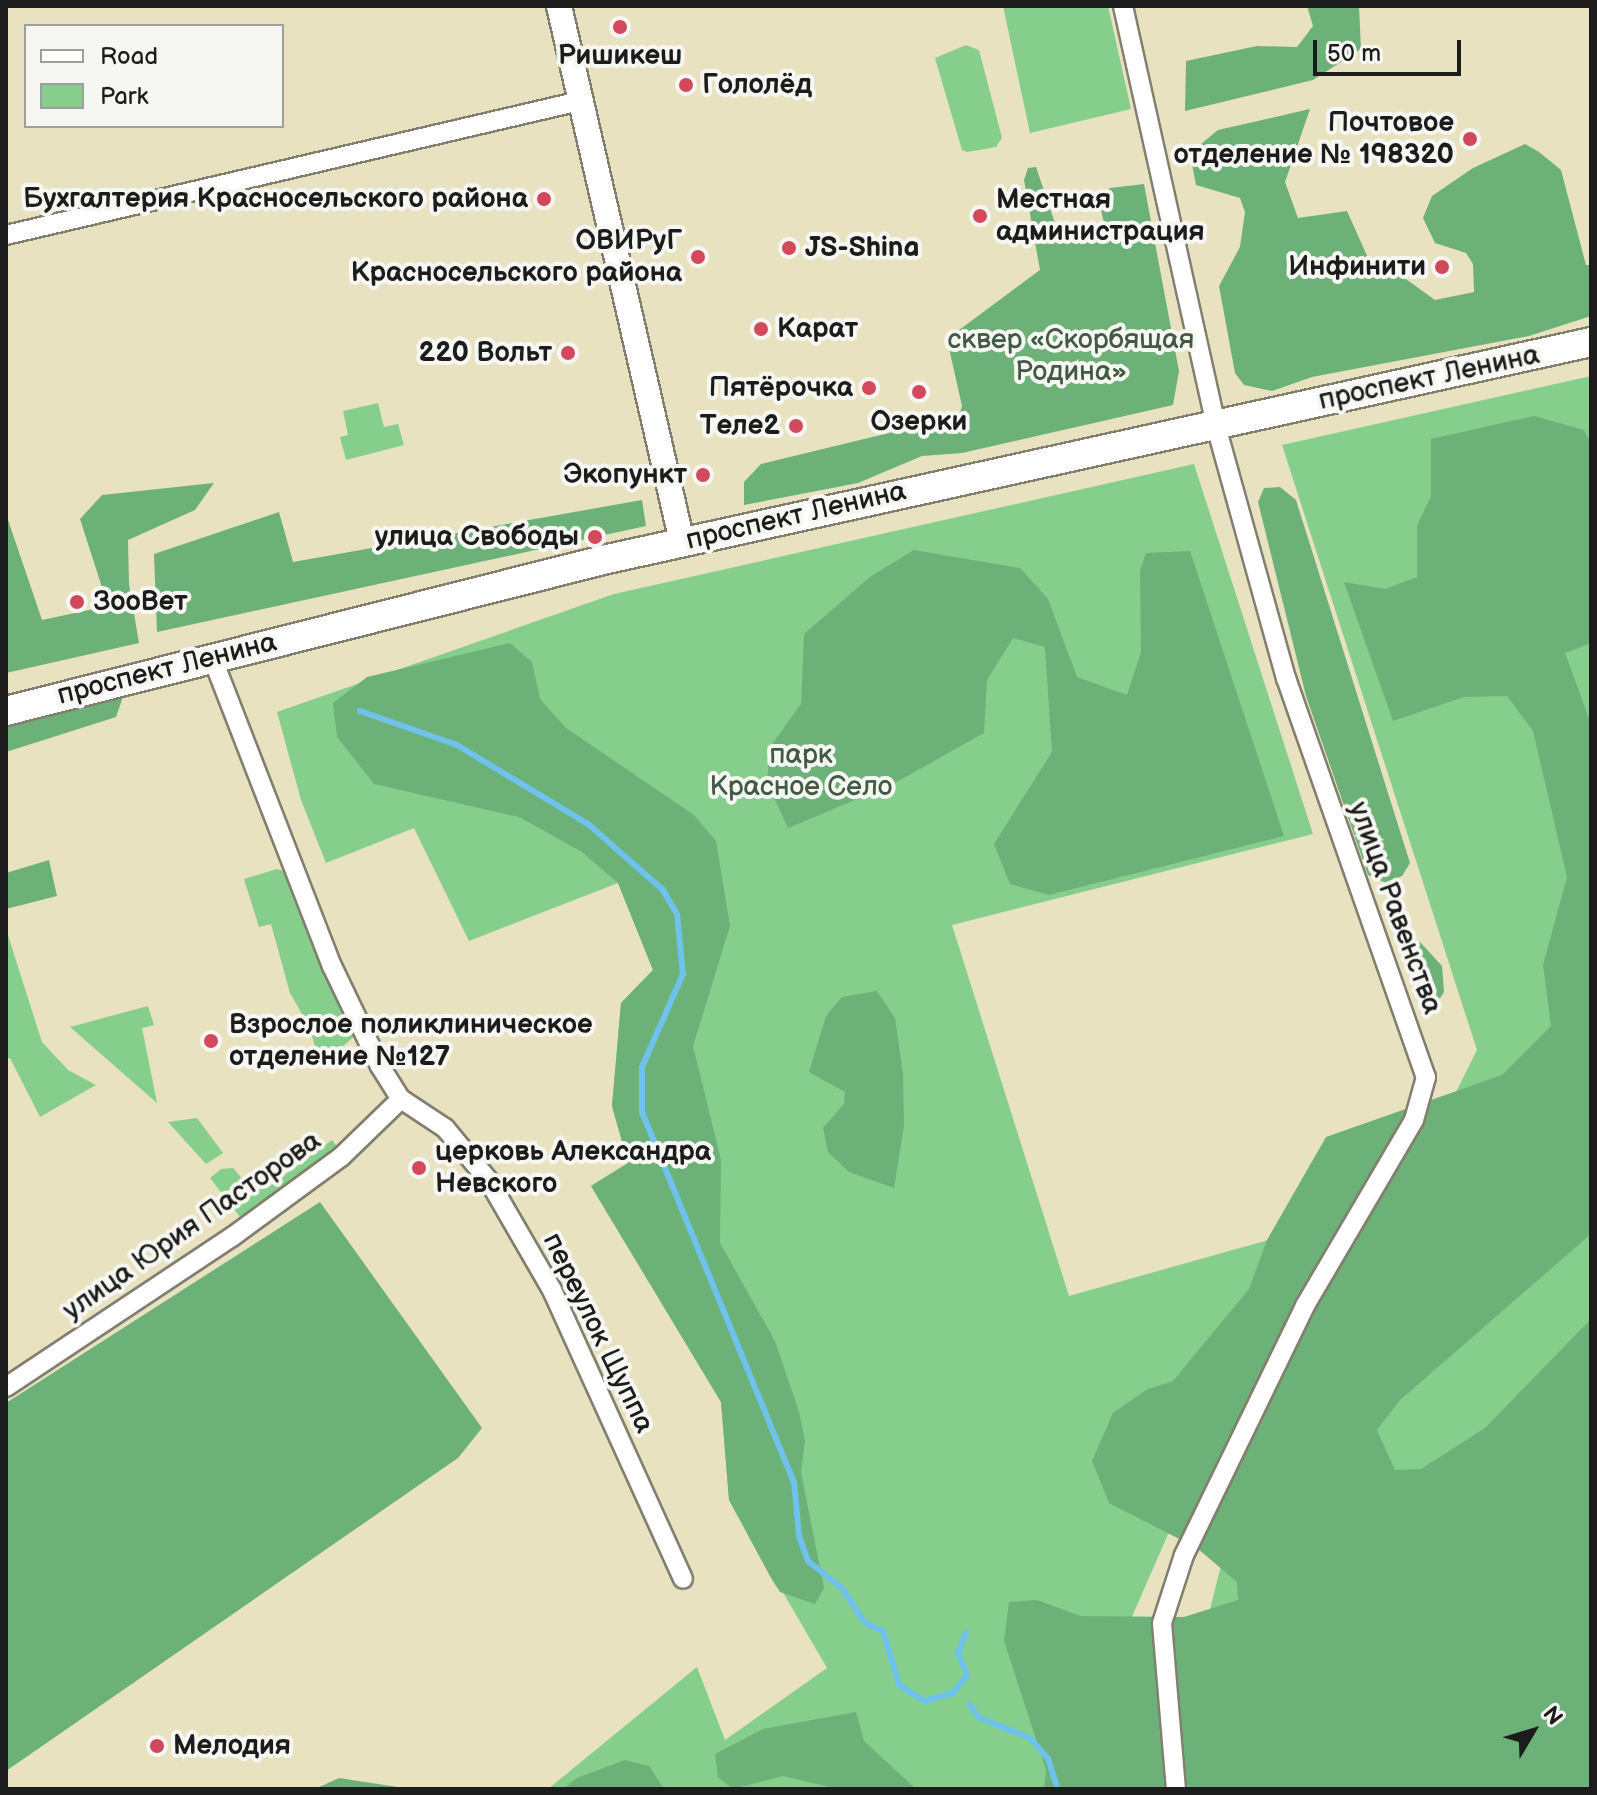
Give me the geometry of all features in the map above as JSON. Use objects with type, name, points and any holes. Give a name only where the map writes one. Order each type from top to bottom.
[{"type":"main road","points":[[559,6],[682,542]]},
{"type":"main road","name":"проспект Ленина","points":[[6,711],[212,657],[682,542],[1591,342]]},
{"type":"street","name":"улица Равенства","points":[[1123,6],[1216,426],[1286,678],[1426,1077],[1414,1120],[1305,1306],[1184,1555],[1162,1623],[1176,1789]]},
{"type":"street","points":[[6,235],[580,101]]},
{"type":"street","name":"переулок Щуппа","points":[[212,657],[332,966],[401,1099],[445,1128],[489,1181],[552,1290],[683,1579]]},
{"type":"street","name":"улица Юрия Пасторова","points":[[6,1387],[232,1237],[341,1157],[401,1099]]},
{"type":"green space","points":[[1003,6],[1108,6],[1131,109],[1030,133]]},
{"type":"green space","points":[[1307,6],[1359,6],[1361,49],[1313,80],[1185,111],[1186,61],[1257,46],[1297,47],[1313,26]]},
{"type":"green space","points":[[966,45],[979,50],[1002,138],[996,147],[967,152],[962,150],[935,58]]},
{"type":"green space","points":[[1310,109],[1285,182],[1298,218],[1347,211],[1372,267],[1392,269],[1435,300],[1474,292],[1473,264],[1466,253],[1435,243],[1423,218],[1432,196],[1473,168],[1525,144],[1539,152],[1561,170],[1586,265],[1591,265],[1591,316],[1529,336],[1312,377],[1272,391],[1244,385],[1235,373],[1219,286],[1240,247],[1245,212],[1240,198],[1196,185],[1190,153],[1218,130]]},
{"type":"green space","name":"сквер «Скорбящая Родина»","points":[[1036,167],[1060,238],[1105,227],[1098,197],[1110,188],[1144,184],[1179,371],[1173,405],[962,453],[922,456],[858,483],[744,505],[744,482],[761,464],[959,416],[962,406],[947,339],[1040,270],[1024,180],[1028,168]]},
{"type":"green space","points":[[1591,376],[1591,1789],[1195,1668],[1223,1558],[1477,1050],[1282,445]]},
{"type":"green space","points":[[378,403],[384,427],[398,424],[404,445],[346,460],[340,437],[348,435],[343,411]]},
{"type":"green space","points":[[1534,416],[1584,430],[1591,443],[1591,643],[1565,653],[1591,724],[1591,1234],[1400,1400],[1377,1430],[1395,1470],[1421,1469],[1485,1428],[1591,1319],[1591,1789],[1044,1789],[1046,1770],[1004,1641],[1009,1602],[1037,1600],[1080,1616],[1184,1617],[1238,1600],[1237,1582],[1197,1548],[1109,1503],[1092,1461],[1113,1413],[1146,1390],[1173,1381],[1249,1289],[1267,1240],[1326,1137],[1502,1075],[1551,1026],[1543,965],[1567,877],[1533,731],[1507,696],[1464,697],[1393,721],[1344,582],[1385,589],[1417,577],[1417,526],[1431,496],[1431,439]]},
{"type":"green space","name":"парк Красное Село","points":[[1194,464],[1313,834],[952,925],[1069,1296],[1318,1226],[1224,1407],[1116,1653],[1140,1789],[548,1789],[697,1667],[725,1740],[827,1668],[729,1500],[721,1402],[591,1186],[628,1163],[612,1106],[621,1003],[653,970],[618,883],[469,941],[414,828],[326,863],[301,800],[277,712],[614,594]]},
{"type":"green space","points":[[214,483],[195,510],[128,540],[129,584],[139,643],[6,673],[6,514],[42,620],[108,606],[80,519],[102,495]]},
{"type":"green space","points":[[1280,487],[1296,500],[1410,863],[1402,876],[1386,883],[1368,875],[1306,696],[1258,502],[1264,488]]},
{"type":"green space","points":[[642,500],[646,526],[157,632],[154,554],[279,512],[293,562]]},
{"type":"green space","points":[[914,550],[1020,568],[1048,599],[1077,677],[1127,695],[1141,652],[1140,571],[1146,553],[1190,551],[1284,836],[1049,895],[1010,884],[994,844],[1052,752],[1045,647],[1013,638],[987,680],[984,733],[893,784],[788,828],[767,783],[770,747],[801,704],[804,634],[870,577]]},
{"type":"green space","points":[[510,643],[532,662],[540,699],[566,728],[694,815],[716,841],[730,926],[693,1046],[721,1160],[720,1243],[775,1341],[799,1412],[805,1441],[801,1472],[824,1588],[815,1604],[780,1592],[729,1500],[721,1402],[591,1186],[628,1163],[612,1106],[621,1003],[653,970],[618,883],[582,852],[519,817],[374,784],[337,737],[333,703],[367,677]]},
{"type":"green space","points":[[126,688],[116,717],[6,752],[6,724]]},
{"type":"green space","points":[[49,860],[57,896],[6,909],[6,873]]},
{"type":"green space","points":[[277,869],[286,872],[357,1034],[320,1066],[310,1028],[290,993],[271,924],[259,927],[244,879]]},
{"type":"green space","points":[[6,929],[42,1042],[68,1070],[96,1085],[40,1117],[10,1058],[6,1059]]},
{"type":"green space","points":[[1405,941],[1420,942],[1442,966],[1444,992],[1435,1006],[1424,997],[1407,963]]},
{"type":"green space","points":[[877,991],[895,1018],[903,1074],[904,1126],[894,1188],[849,1172],[828,1152],[823,1128],[844,1104],[845,1092],[809,1072],[826,1016],[842,997]]},
{"type":"green space","points":[[148,1006],[154,1025],[142,1028],[157,1103],[70,1027]]},
{"type":"green space","points":[[197,1118],[223,1153],[206,1164],[168,1122]]},
{"type":"green space","points":[[332,1140],[340,1150],[244,1222],[210,1178],[221,1169],[233,1168],[251,1189],[267,1188]]},
{"type":"green space","points":[[320,1202],[482,1428],[458,1458],[6,1771],[6,1403]]},
{"type":"green space","points":[[856,1712],[864,1741],[916,1789],[837,1789],[783,1776],[733,1789],[718,1777],[715,1754],[763,1729]]},
{"type":"green space","points":[[625,1760],[649,1766],[664,1789],[563,1789],[577,1778]]},
{"type":"green space","points":[[339,1778],[404,1788],[405,1789],[315,1789]]},
{"type":"waterway","points":[[360,711],[457,745],[588,824],[663,890],[677,914],[683,974],[642,1067],[642,1112],[794,1482],[799,1536],[808,1561],[842,1588],[865,1623],[883,1631],[899,1685],[925,1701],[953,1693],[967,1675],[958,1653],[966,1632]]},
{"type":"waterway","points":[[970,1705],[978,1717],[1030,1738],[1048,1759],[1058,1789]]},
{"type":"place","name":"Ришикеш","points":[[620,27]]},
{"type":"place","name":"Гололёд","points":[[686,85]]},
{"type":"place","name":"Почтовое отделение № 198320","points":[[1470,139]]},
{"type":"place","name":"Бухгалтерия Красносельского района","points":[[544,199]]},
{"type":"place","name":"Местная администрация","points":[[980,216]]},
{"type":"place","name":"JS-Shina","points":[[789,248]]},
{"type":"place","name":"ОВИРуГ Красносельского района","points":[[698,257]]},
{"type":"place","name":"Инфинити","points":[[1442,267]]},
{"type":"place","name":"Карат","points":[[761,329]]},
{"type":"place","name":"220 Вольт","points":[[568,353]]},
{"type":"place","name":"Пятёрочка","points":[[869,388]]},
{"type":"place","name":"Озерки","points":[[919,392]]},
{"type":"place","name":"Теле2","points":[[796,426]]},
{"type":"place","name":"Экопункт","points":[[703,475]]},
{"type":"place","name":"улица Свободы","points":[[595,537]]},
{"type":"place","name":"ЗооВет","points":[[77,602]]},
{"type":"place","name":"Взрослое поликлиническое отделение №127","points":[[211,1041]]},
{"type":"place","name":"церковь Александра Невского","points":[[419,1168]]},
{"type":"place","name":"Мелодия","points":[[157,1746]]}]
